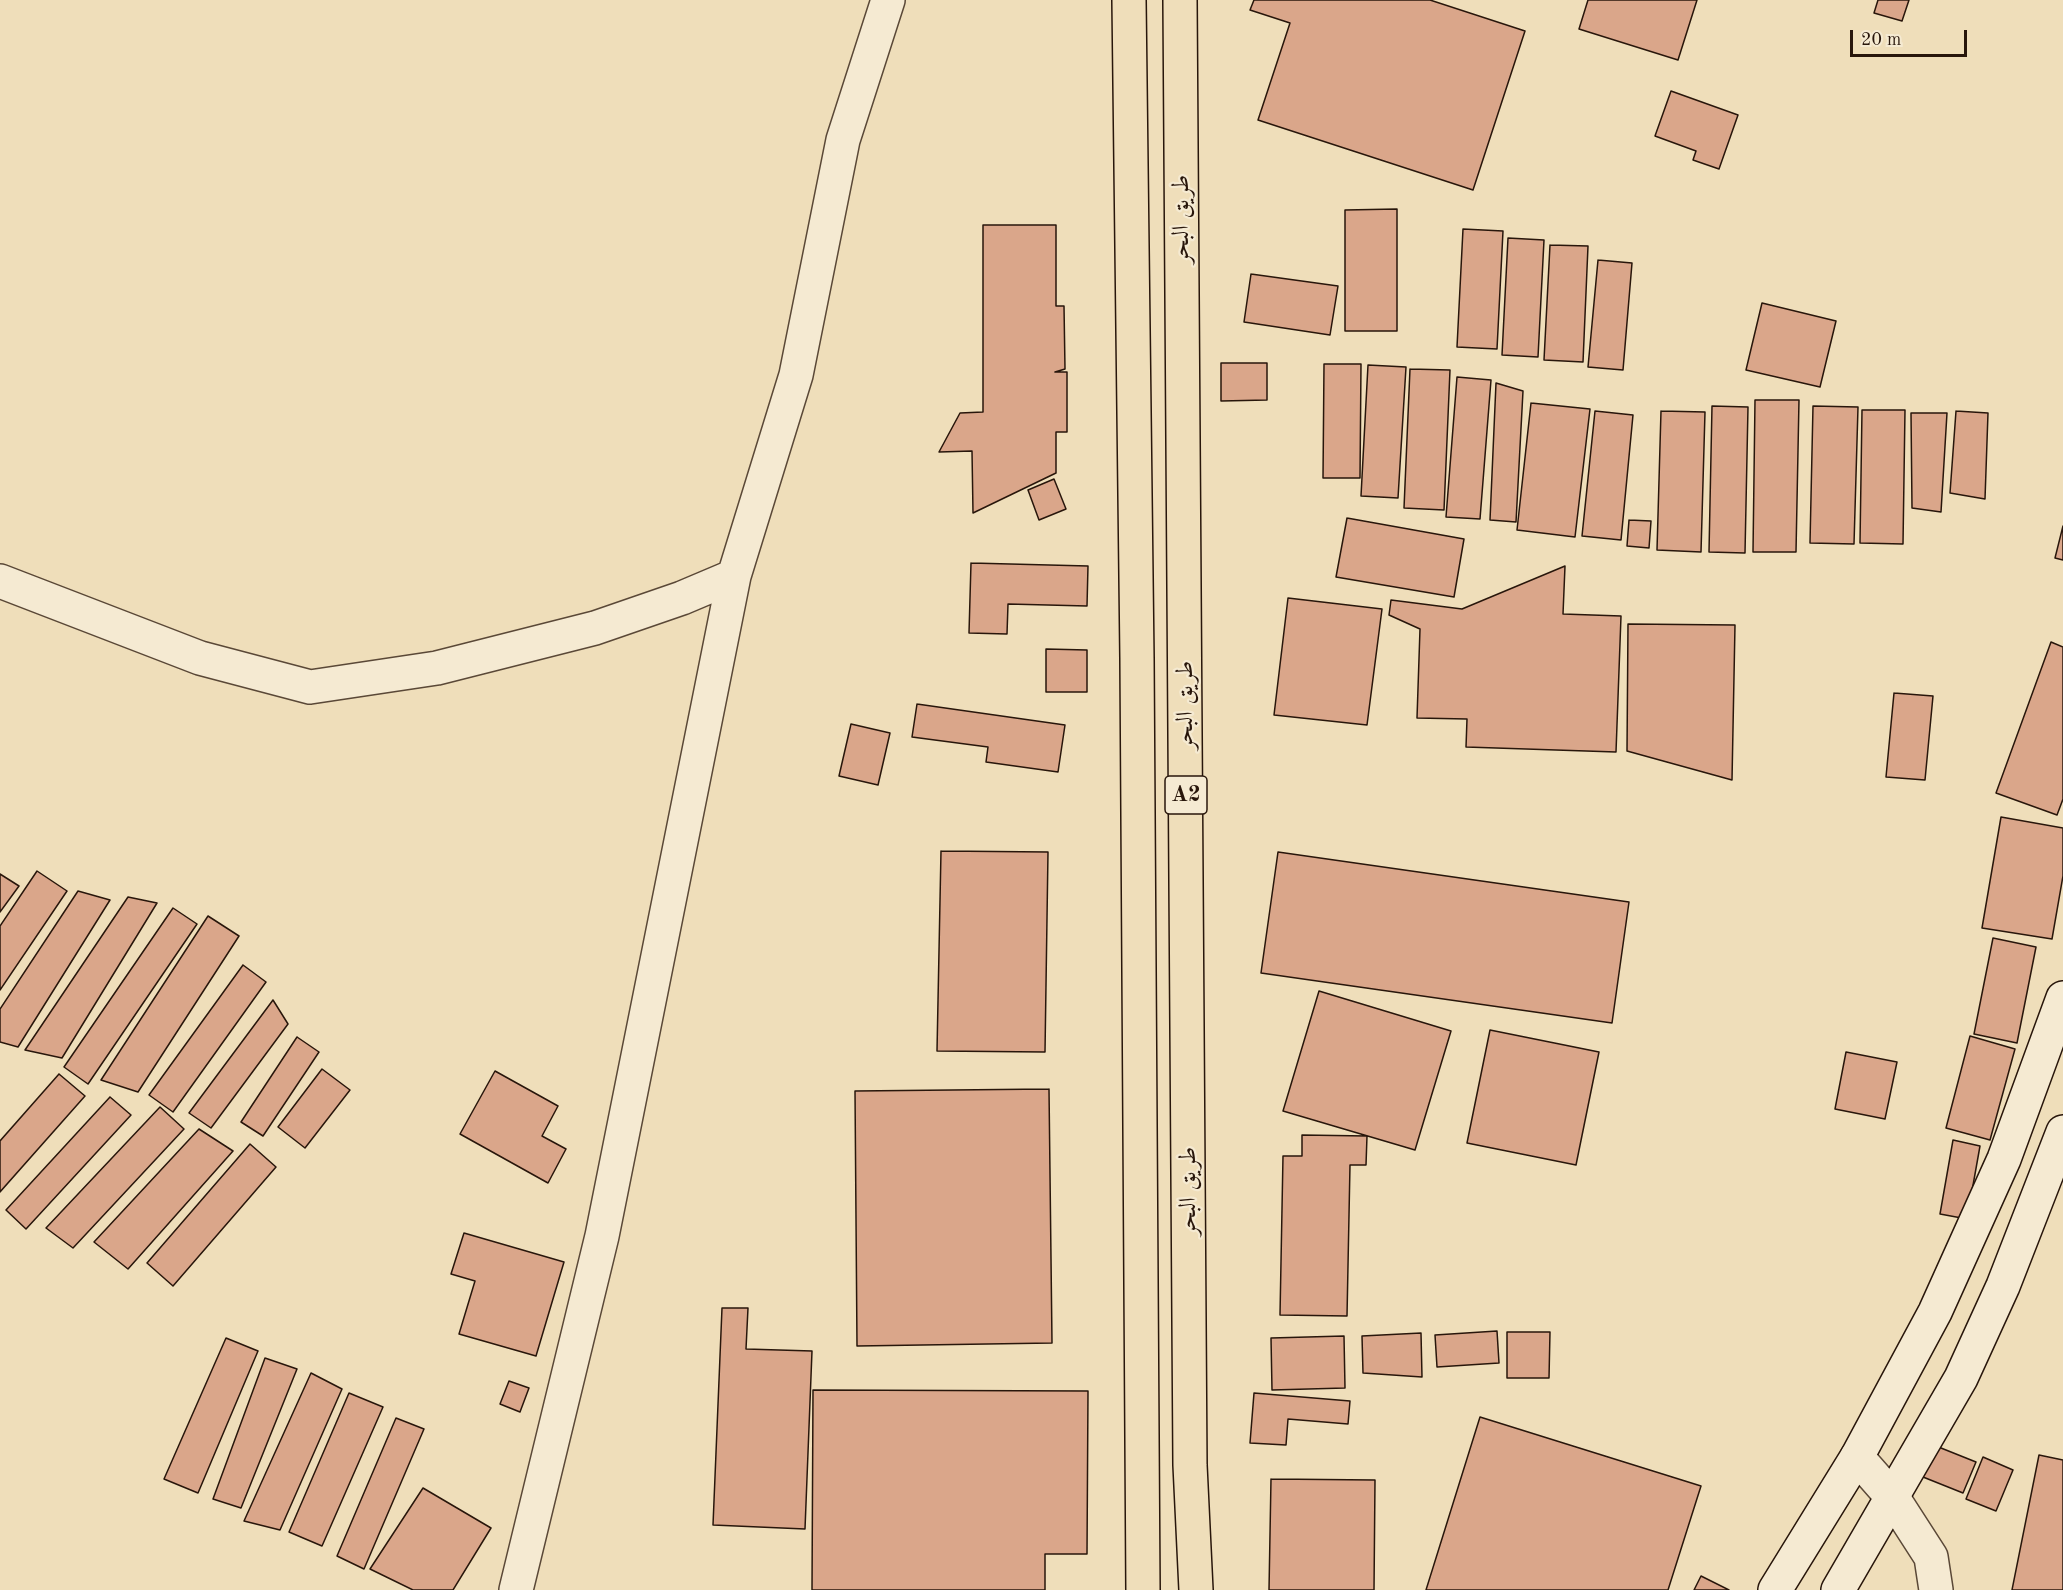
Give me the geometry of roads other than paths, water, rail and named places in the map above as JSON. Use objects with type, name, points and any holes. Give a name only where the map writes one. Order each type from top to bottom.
[{"type":"highway","name":"طريق البحر","points":[[1129,0],[1136,550],[1143,1590]]},
{"type":"highway","name":"طريق البحر","points":[[1180,0],[1190,1465],[1196,1590]]},
{"type":"highway","points":[[1136,550],[1185,552]]},
{"type":"street","points":[[516,1590],[602,1236],[734,576],[796,375],[843,140],[888,0]]},
{"type":"street","points":[[0,581],[200,658],[310,687],[437,668],[595,628],[682,598],[734,576]]},
{"type":"street","points":[[1775,1590],[1857,1457],[1935,1312],[2004,1159],[2063,998]]},
{"type":"street","points":[[1838,1590],[1961,1378],[2003,1286],[2063,1132]]},
{"type":"street","points":[[1955,1268],[2003,1286]]},
{"type":"street","points":[[1857,1457],[1893,1498],[1930,1557],[1936,1590]]}]
